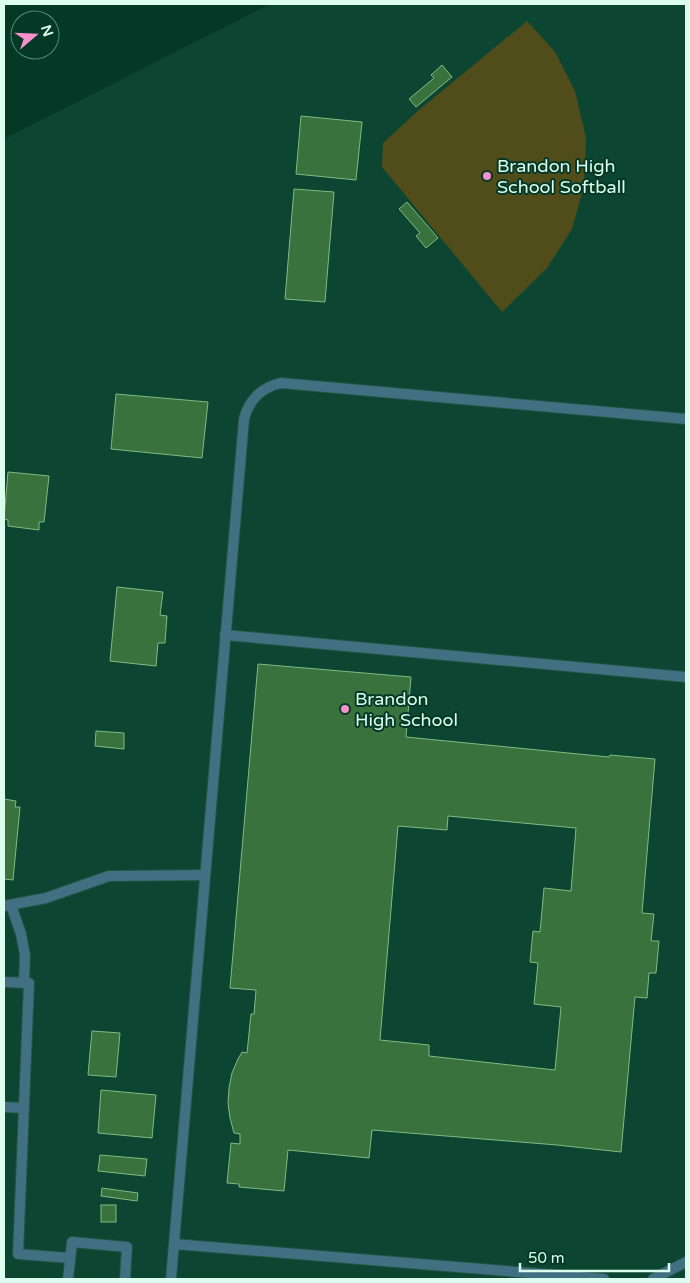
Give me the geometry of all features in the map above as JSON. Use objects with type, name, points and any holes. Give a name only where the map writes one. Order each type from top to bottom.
[{"type":"lane","points":[[171,1279],[225,635],[244,419],[247,408],[253,399],[267,387],[281,383],[686,419]]},
{"type":"lane","points":[[225,635],[686,677]]},
{"type":"lane","points":[[24,983],[25,955],[21,934],[7,905],[46,898],[108,876],[205,875]]},
{"type":"lane","points":[[4,982],[28,983],[18,1254],[70,1258]]},
{"type":"lane","points":[[4,1107],[23,1108]]},
{"type":"lane","points":[[68,1279],[72,1242],[127,1246],[124,1279]]},
{"type":"lane","points":[[174,1244],[604,1279]]},
{"type":"lane","points":[[653,1279],[686,1262]]},
{"type":"shaded area","name":"Brandon High School","points":[[270,4],[686,4],[686,1279],[4,1279],[4,139]]},
{"type":"shaded area","name":"Brandon High School Softball","points":[[527,21],[555,52],[575,91],[586,138],[584,186],[572,229],[547,268],[502,312],[382,167],[383,143],[419,110]]},
{"type":"building","points":[[442,65],[452,77],[416,107],[409,99],[434,78],[431,75]]},
{"type":"building","points":[[301,116],[362,122],[356,180],[296,174]]},
{"type":"building","points":[[294,189],[334,192],[325,302],[285,299]]},
{"type":"building","points":[[407,202],[438,238],[426,248],[416,236],[420,233],[399,209]]},
{"type":"building","points":[[116,394],[208,402],[202,458],[111,449]]},
{"type":"building","points":[[8,472],[49,476],[44,522],[39,522],[39,530],[8,526],[8,520],[4,519]]},
{"type":"building","points":[[117,587],[163,592],[160,615],[167,616],[165,643],[158,643],[156,666],[110,661]]},
{"type":"building","points":[[258,664],[411,677],[406,737],[609,757],[610,755],[655,759],[642,913],[654,914],[651,941],[659,941],[656,973],[649,973],[647,998],[635,997],[621,1152],[372,1130],[369,1158],[288,1150],[284,1191],[239,1187],[239,1184],[227,1183],[231,1143],[240,1144],[240,1134],[234,1133],[230,1118],[229,1088],[232,1073],[238,1059],[242,1052],[247,1053],[251,1014],[254,1014],[256,990],[230,988]],"holes":[[[448,816],[576,828],[571,891],[544,888],[540,932],[533,931],[530,962],[538,963],[534,1004],[561,1007],[555,1070],[429,1056],[429,1045],[380,1040],[398,826],[447,830]]]},
{"type":"building","points":[[96,731],[124,733],[124,749],[95,746]]},
{"type":"building","points":[[4,799],[16,801],[15,807],[20,807],[13,880],[4,879]]},
{"type":"building","points":[[92,1031],[120,1033],[116,1077],[88,1075]]},
{"type":"building","points":[[101,1090],[156,1095],[152,1138],[98,1133]]},
{"type":"building","points":[[100,1155],[147,1159],[145,1176],[98,1171]]},
{"type":"building","points":[[102,1188],[138,1193],[137,1201],[101,1196]]},
{"type":"building","points":[[101,1205],[116,1205],[116,1222],[101,1222]]},
{"type":"place","name":"Brandon High School Softball","points":[[487,176]]},
{"type":"place","name":"Brandon High School","points":[[345,709]]}]
